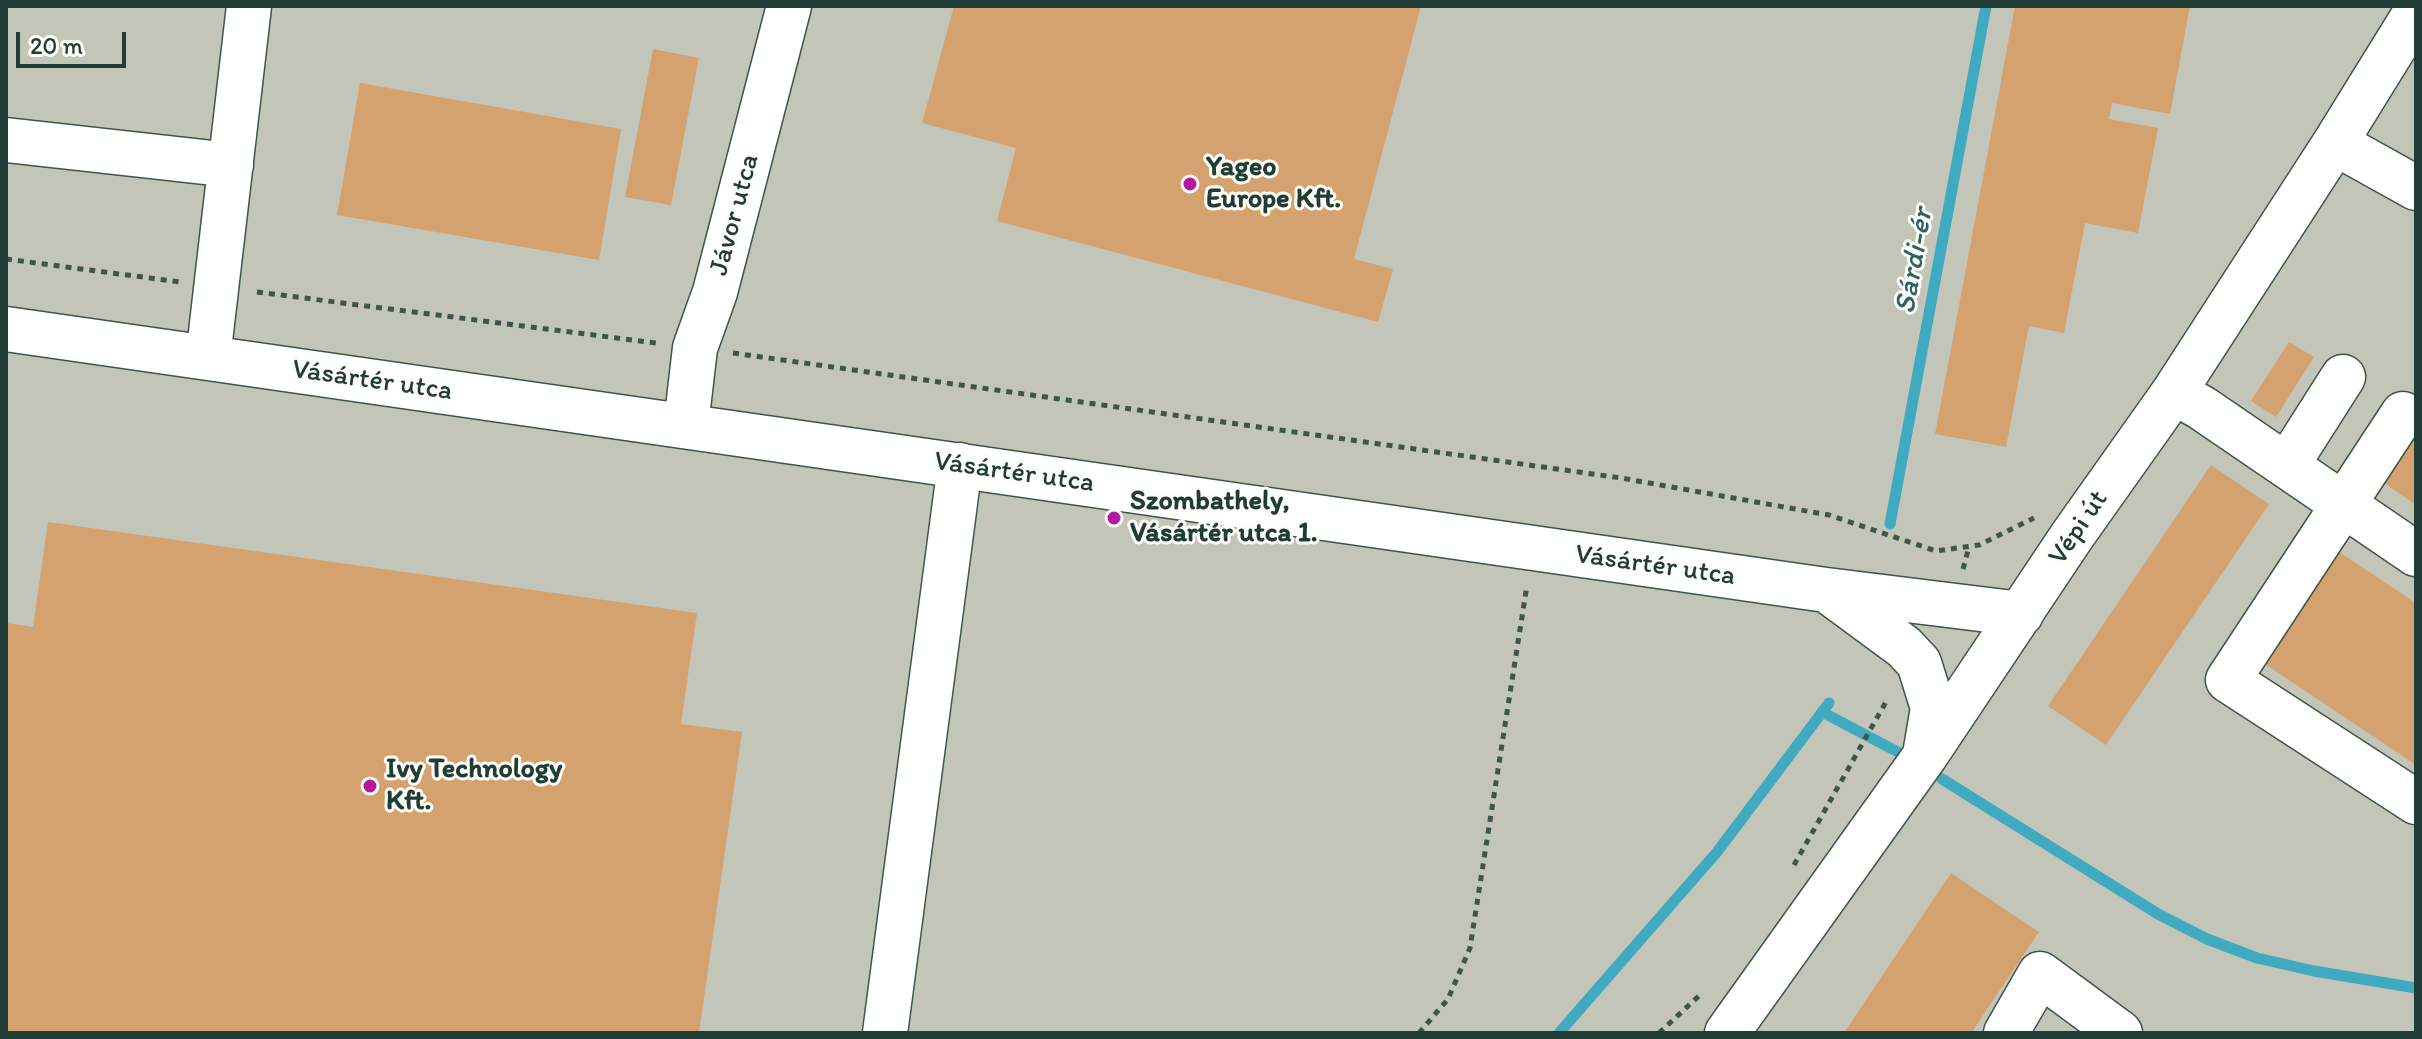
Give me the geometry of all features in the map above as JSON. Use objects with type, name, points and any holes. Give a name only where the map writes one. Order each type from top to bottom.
[{"type":"street","points":[[208,358],[249,6]]},
{"type":"street","name":"Jávor utca","points":[[686,425],[695,348],[715,292],[789,6]]},
{"type":"street","name":"Vépi út","points":[[1727,1033],[1925,756],[2072,536],[2174,392],[2416,12]]},
{"type":"street","points":[[6,140],[231,165]]},
{"type":"street","points":[[2335,143],[2416,188]]},
{"type":"street","name":"Vásártér utca","points":[[6,329],[1826,590],[2021,614]]},
{"type":"street","points":[[2287,465],[2343,377]]},
{"type":"street","points":[[2174,392],[2416,554]]},
{"type":"street","points":[[2403,414],[2228,680],[2416,802]]},
{"type":"street","points":[[885,1033],[960,465]]},
{"type":"street","points":[[1826,590],[1904,647],[1919,663],[1933,708],[1925,756]]},
{"type":"street","points":[[2006,1033],[2040,974],[2120,1033]]},
{"type":"path","points":[[6,259],[195,284]]},
{"type":"path","points":[[242,290],[695,348],[1621,478],[1829,515],[1936,551],[1979,545],[2040,515]]},
{"type":"path","points":[[1419,1033],[1448,999],[1470,948],[1532,548]]},
{"type":"path","points":[[1787,877],[1890,693]]},
{"type":"shaded area","points":[[6,6],[2416,6],[2416,1033],[6,1033]]},
{"type":"building","name":"Yageo Europe Kft.","points":[[954,6],[1421,6],[1354,259],[1393,269],[1378,322],[997,221],[1016,148],[922,123]]},
{"type":"building","points":[[2015,6],[2190,6],[2170,114],[2112,103],[2109,119],[2158,128],[2138,233],[2085,223],[2064,333],[2029,326],[2006,447],[1935,434]]},
{"type":"building","points":[[653,49],[699,58],[671,205],[625,197]]},
{"type":"building","points":[[360,83],[621,129],[599,260],[337,215]]},
{"type":"building","points":[[2289,342],[2314,357],[2276,417],[2251,401]]},
{"type":"building","points":[[2416,420],[2416,505],[2377,478]]},
{"type":"building","points":[[2211,465],[2269,504],[2106,745],[2048,706]]},
{"type":"building","name":"Ivy Technology Kft.","points":[[48,522],[697,613],[681,724],[742,732],[699,1033],[6,1033],[6,623],[33,627]]},
{"type":"building","points":[[2333,548],[2416,603],[2416,765],[2259,660]]},
{"type":"building","points":[[1951,873],[2039,932],[1971,1033],[1844,1033]]},
{"type":"waterway","name":"Sárdi-ér","points":[[1890,524],[1986,6]]},
{"type":"waterway","points":[[1559,1033],[1717,852],[1829,703]]},
{"type":"waterway","points":[[1822,712],[1898,752]]},
{"type":"waterway","points":[[1942,779],[2158,914],[2207,939],[2257,958],[2416,988]]},
{"type":"place","name":"Yageo Europe Kft.","points":[[1190,184]]},
{"type":"place","name":"Szombathely, Vásártér utca 1.","points":[[1114,518]]},
{"type":"place","name":"Ivy Technology Kft.","points":[[370,786]]}]
